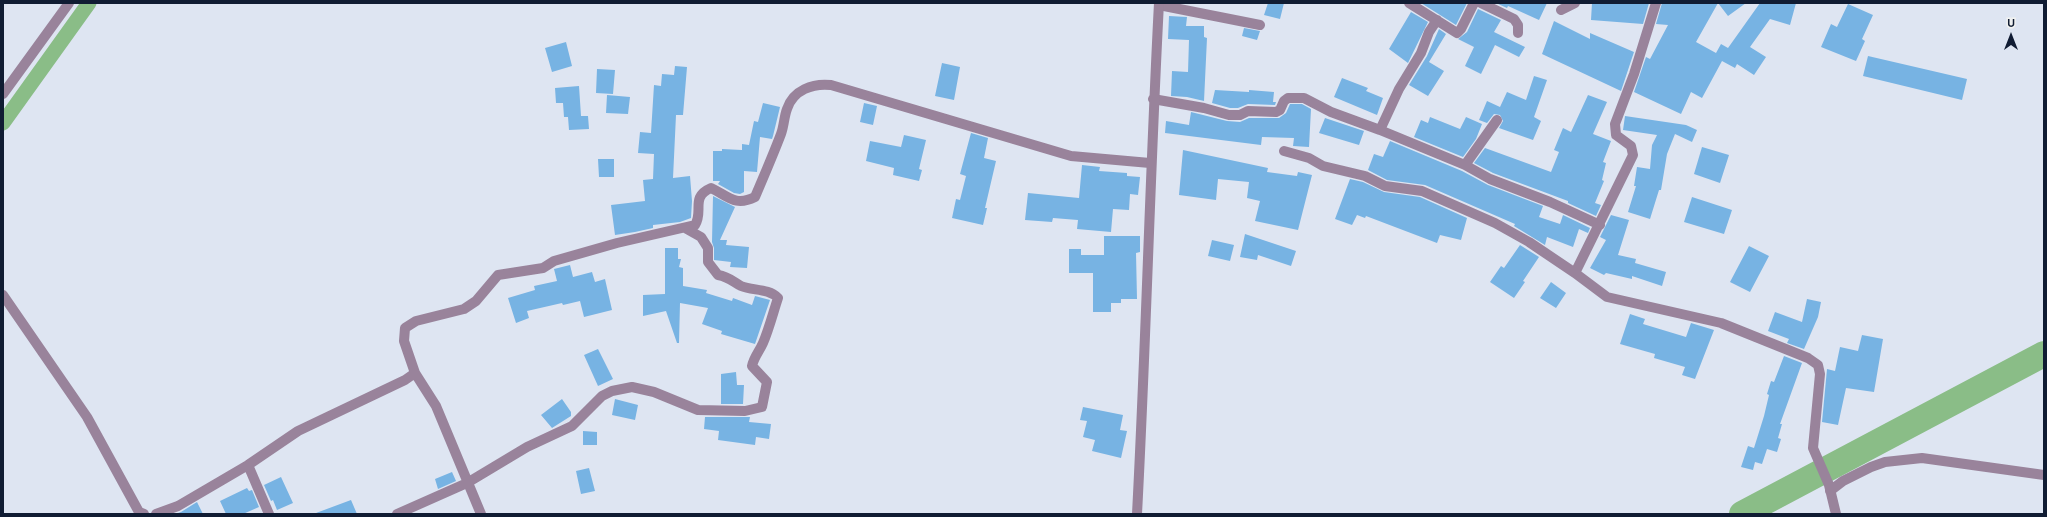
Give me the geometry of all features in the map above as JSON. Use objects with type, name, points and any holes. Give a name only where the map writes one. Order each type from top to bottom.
[{"type":"street","points":[[3,94],[69,3]]},
{"type":"street","points":[[1409,3],[1457,33],[1474,3]]},
{"type":"street","points":[[1480,3],[1514,18],[1518,25],[1518,33]]},
{"type":"street","points":[[1561,10],[1575,3]]},
{"type":"street","points":[[1575,273],[1600,225],[1633,155],[1631,146],[1616,135],[1615,124],[1634,74],[1656,3]]},
{"type":"street","points":[[1137,514],[1144,378],[1150,163],[1159,4],[1260,25]]},
{"type":"street","points":[[1380,130],[1399,89],[1421,53],[1429,32],[1437,20]]},
{"type":"street","points":[[481,514],[436,406],[415,373],[404,341],[404,328],[416,321],[464,309],[476,301],[498,275],[543,268],[554,261],[616,243],[695,225],[699,220],[698,205],[703,192],[711,188],[734,201],[746,201],[755,196],[782,132],[787,109],[796,94],[806,87],[821,84],[831,85],[1071,156],[1150,163]]},
{"type":"street","points":[[1153,99],[1204,108],[1229,115],[1240,115],[1248,112],[1276,112],[1280,110],[1284,101],[1288,98],[1304,98],[1331,112],[1380,130],[1465,165],[1490,179],[1550,202],[1600,225]]},
{"type":"street","points":[[1465,165],[1498,120]]},
{"type":"street","points":[[1284,150],[1309,158],[1323,166],[1365,176],[1385,186],[1422,191],[1495,223],[1529,242],[1607,297],[1721,324],[1808,358],[1818,365],[1820,374],[1812,448],[1830,488],[1836,514]]},
{"type":"street","points":[[397,514],[467,483],[527,447],[572,426],[602,396],[612,391],[632,387],[654,392],[698,410],[745,411],[762,407],[768,382],[752,366],[754,358],[761,348],[766,336],[778,298],[773,293],[741,286],[729,277],[718,275],[708,262],[708,248],[701,236],[685,228]]},
{"type":"street","points":[[3,294],[87,417],[139,512],[144,514]]},
{"type":"street","points":[[156,514],[178,506],[248,465],[298,431],[406,380],[415,373]]},
{"type":"street","points":[[1830,488],[1871,467],[1885,462],[1922,458],[2044,475]]},
{"type":"street","points":[[248,465],[269,514]]},
{"type":"building","points":[[1268,3],[1284,3],[1280,19],[1264,15]]},
{"type":"building","points":[[1421,3],[1467,3],[1456,25]]},
{"type":"building","points":[[1496,3],[1547,3],[1539,20],[1508,6],[1507,8]]},
{"type":"building","points":[[1592,3],[1649,3],[1643,24],[1591,20]]},
{"type":"building","points":[[1662,3],[1718,3],[1696,42],[1716,53],[1721,44],[1728,48],[1760,3],[1796,3],[1790,25],[1770,19],[1750,47],[1766,57],[1754,75],[1737,64],[1735,68],[1722,61],[1702,98],[1691,92],[1681,114],[1634,92],[1646,57],[1650,59],[1668,25],[1656,24]]},
{"type":"building","points":[[1718,3],[1746,3],[1728,16]]},
{"type":"building","points":[[1848,4],[1873,15],[1862,39],[1865,41],[1856,61],[1821,47],[1831,24],[1837,27]]},
{"type":"building","points":[[1478,9],[1501,20],[1494,32],[1525,47],[1519,57],[1495,45],[1481,74],[1465,66],[1474,47],[1458,39],[1467,32]]},
{"type":"building","points":[[1411,12],[1428,22],[1408,63],[1389,49]]},
{"type":"building","points":[[1169,16],[1187,17],[1186,26],[1204,26],[1204,37],[1207,38],[1204,101],[1187,97],[1171,96],[1172,71],[1188,72],[1189,40],[1168,39]]},
{"type":"building","points":[[1554,21],[1590,39],[1590,33],[1634,52],[1621,91],[1542,54]]},
{"type":"building","points":[[1244,28],[1260,31],[1257,40],[1242,36]]},
{"type":"building","points":[[1439,29],[1446,34],[1429,62],[1444,71],[1428,96],[1409,85],[1427,56]]},
{"type":"building","points":[[566,42],[572,66],[552,72],[545,48]]},
{"type":"building","points":[[1868,56],[1967,79],[1962,100],[1863,76]]},
{"type":"building","points":[[942,63],[960,67],[954,100],[935,96]]},
{"type":"building","points":[[675,66],[687,67],[683,115],[676,115],[673,178],[690,176],[692,201],[691,218],[680,222],[653,225],[653,228],[615,235],[611,205],[645,201],[643,180],[653,179],[654,154],[638,153],[640,132],[651,133],[654,85],[661,86],[662,74],[674,75]]},
{"type":"building","points":[[597,69],[615,70],[613,94],[596,93]]},
{"type":"building","points":[[1534,76],[1547,80],[1534,117],[1541,121],[1533,140],[1499,128],[1503,121],[1500,115],[1494,114],[1487,123],[1479,120],[1487,101],[1500,107],[1507,92],[1526,100]]},
{"type":"building","points":[[1342,78],[1368,88],[1366,91],[1383,98],[1377,115],[1334,97]]},
{"type":"building","points":[[579,86],[581,116],[588,116],[589,129],[569,130],[568,117],[564,117],[563,103],[556,103],[555,88]]},
{"type":"building","points":[[1215,90],[1274,92],[1273,102],[1276,102],[1275,105],[1248,104],[1238,108],[1230,108],[1212,103]]},
{"type":"building","points":[[607,95],[630,97],[628,114],[606,113]]},
{"type":"building","points":[[1588,95],[1607,102],[1593,134],[1611,141],[1603,162],[1606,163],[1602,180],[1604,181],[1595,203],[1601,205],[1596,216],[1568,203],[1568,201],[1493,173],[1474,163],[1485,148],[1551,172],[1559,152],[1554,150],[1563,128],[1571,132]]},
{"type":"building","points":[[763,103],[780,107],[773,136],[772,139],[760,137],[757,172],[744,171],[744,192],[740,194],[734,193],[718,184],[720,181],[713,181],[713,151],[722,151],[722,149],[742,150],[742,144],[749,145],[754,121],[758,122]]},
{"type":"building","points":[[864,103],[877,106],[873,125],[860,122]]},
{"type":"building","points":[[1290,104],[1302,104],[1311,109],[1309,147],[1293,146],[1294,138],[1262,137],[1261,145],[1165,133],[1166,121],[1189,125],[1191,112],[1227,121],[1240,122],[1249,118],[1279,118],[1286,113]]},
{"type":"building","points":[[1625,116],[1686,125],[1697,130],[1692,142],[1675,134],[1667,154],[1661,190],[1659,190],[1650,219],[1628,212],[1636,186],[1634,186],[1637,167],[1650,169],[1652,145],[1657,135],[1623,130]]},
{"type":"building","points":[[1430,117],[1460,129],[1466,117],[1482,124],[1476,139],[1463,157],[1414,137],[1421,120],[1428,123]]},
{"type":"building","points":[[1325,118],[1364,131],[1359,145],[1319,133]]},
{"type":"building","points":[[971,133],[988,138],[984,158],[996,161],[985,208],[987,208],[983,225],[952,218],[956,199],[960,200],[966,176],[960,174]]},
{"type":"building","points":[[904,135],[926,140],[919,169],[922,170],[919,181],[893,175],[894,168],[866,161],[870,141],[901,147]]},
{"type":"building","points":[[1390,141],[1462,171],[1488,185],[1543,206],[1539,217],[1560,224],[1563,215],[1590,228],[1588,233],[1579,229],[1573,247],[1547,237],[1545,245],[1514,226],[1515,224],[1425,185],[1387,180],[1368,170],[1374,154],[1383,157]]},
{"type":"building","points":[[1702,147],[1729,155],[1720,183],[1694,174]]},
{"type":"building","points":[[1183,150],[1268,168],[1267,172],[1297,176],[1298,172],[1312,175],[1298,230],[1255,221],[1260,201],[1247,198],[1249,182],[1218,179],[1216,200],[1179,195]]},
{"type":"building","points":[[598,159],[614,159],[614,177],[599,177]]},
{"type":"building","points":[[1082,165],[1100,167],[1099,171],[1127,173],[1127,176],[1140,177],[1138,195],[1130,194],[1129,210],[1113,209],[1111,232],[1077,229],[1078,220],[1053,218],[1052,222],[1025,220],[1028,193],[1079,198]]},
{"type":"building","points":[[1350,179],[1363,182],[1384,192],[1420,197],[1467,218],[1461,240],[1440,235],[1437,243],[1366,216],[1365,218],[1357,215],[1352,225],[1335,219]]},
{"type":"building","points":[[713,196],[735,207],[720,240],[727,240],[726,245],[749,247],[747,268],[730,267],[731,262],[714,260],[714,248],[712,242]]},
{"type":"building","points":[[1692,197],[1732,210],[1724,234],[1684,222]]},
{"type":"building","points":[[1611,215],[1629,220],[1618,255],[1636,259],[1635,263],[1666,272],[1662,286],[1632,276],[1632,279],[1606,273],[1604,275],[1590,268],[1606,240],[1600,237]]},
{"type":"building","points":[[1245,234],[1296,251],[1291,266],[1258,255],[1257,260],[1240,257]]},
{"type":"building","points":[[1104,236],[1140,236],[1140,252],[1136,253],[1137,299],[1121,299],[1121,303],[1111,303],[1111,312],[1093,312],[1093,273],[1069,273],[1069,249],[1081,249],[1081,255],[1104,255]]},
{"type":"building","points":[[1212,240],[1234,245],[1230,261],[1208,256]]},
{"type":"building","points":[[1520,245],[1539,257],[1514,298],[1490,282],[1501,266],[1504,268]]},
{"type":"building","points":[[1749,246],[1769,256],[1750,292],[1730,282]]},
{"type":"building","points":[[665,248],[678,248],[678,259],[681,259],[679,267],[683,268],[683,286],[707,290],[706,293],[732,301],[733,298],[752,305],[755,296],[770,300],[755,344],[721,334],[722,331],[702,324],[708,308],[680,303],[679,343],[677,343],[666,311],[643,316],[643,295],[665,294]]},
{"type":"building","points":[[570,265],[573,277],[592,272],[595,282],[605,279],[612,310],[584,317],[580,301],[563,305],[562,303],[527,311],[529,318],[516,323],[508,298],[535,290],[534,286],[557,281],[554,269]]},
{"type":"building","points":[[1551,282],[1566,293],[1556,308],[1540,298]]},
{"type":"building","points":[[1807,299],[1821,302],[1818,317],[1804,349],[1787,343],[1789,339],[1768,331],[1775,312],[1802,322]]},
{"type":"building","points":[[1630,314],[1645,319],[1643,324],[1686,337],[1691,323],[1714,330],[1695,379],[1682,375],[1685,367],[1654,358],[1655,354],[1620,344]]},
{"type":"building","points":[[1862,335],[1883,339],[1874,392],[1846,388],[1838,425],[1822,422],[1827,369],[1835,371],[1840,347],[1858,351]]},
{"type":"building","points":[[598,349],[613,379],[598,386],[584,355]]},
{"type":"building","points":[[1784,356],[1802,363],[1780,424],[1782,424],[1778,438],[1781,439],[1777,452],[1767,449],[1762,464],[1755,462],[1753,470],[1741,467],[1748,446],[1754,448],[1764,416],[1769,395],[1767,394],[1771,381],[1774,382]]},
{"type":"building","points":[[736,372],[737,385],[744,385],[743,404],[721,404],[721,374]]},
{"type":"building","points":[[562,399],[571,412],[571,416],[552,428],[541,415]]},
{"type":"building","points":[[615,399],[638,405],[635,420],[612,415]]},
{"type":"building","points":[[1083,407],[1123,415],[1120,430],[1127,431],[1121,458],[1092,451],[1095,440],[1083,437],[1087,421],[1080,420]]},
{"type":"building","points":[[705,417],[750,417],[749,422],[771,424],[769,439],[756,437],[755,445],[718,440],[719,431],[704,429]]},
{"type":"building","points":[[583,431],[597,432],[597,445],[583,445]]},
{"type":"building","points":[[589,468],[595,491],[581,494],[576,471]]},
{"type":"building","points":[[452,472],[456,481],[438,489],[435,479]]},
{"type":"building","points":[[281,477],[293,503],[277,510],[264,485]]},
{"type":"building","points":[[247,488],[249,491],[252,490],[259,507],[243,514],[226,514],[220,501]]},
{"type":"building","points":[[351,500],[357,514],[316,513]]},
{"type":"building","points":[[197,502],[203,514],[175,514],[181,512]]},
{"type":"waterway","points":[[3,123],[89,3]]},
{"type":"waterway","points":[[1742,514],[2044,354]]}]
